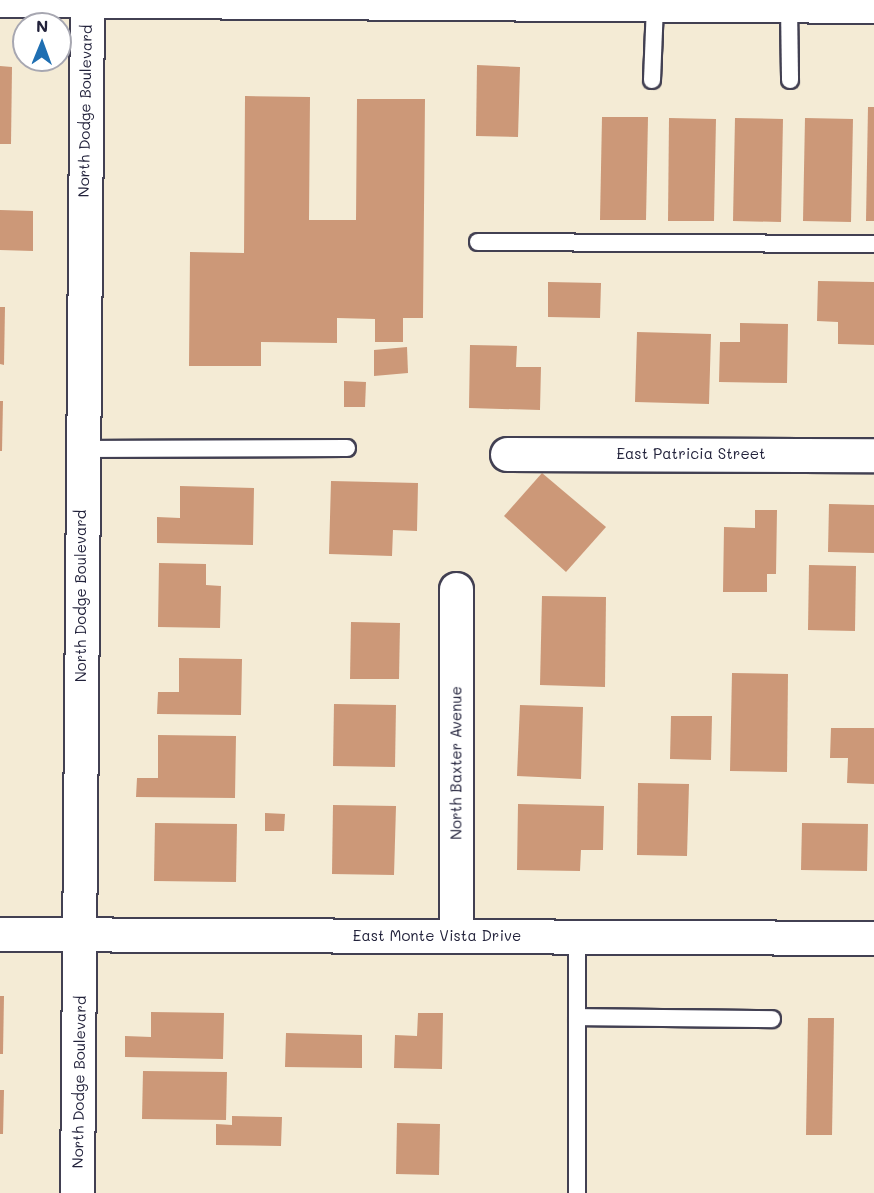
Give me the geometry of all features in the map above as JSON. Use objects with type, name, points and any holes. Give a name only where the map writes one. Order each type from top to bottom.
[{"type":"street","points":[[0,0],[602,2],[655,5],[874,6]]},
{"type":"street","name":"North Dodge Boulevard","points":[[77,1193],[81,934],[81,449],[87,1]]},
{"type":"street","name":"East Patricia Street","points":[[507,454],[874,454]]},
{"type":"street","name":"North Baxter Avenue","points":[[456,589],[456,936]]},
{"type":"street","name":"East Monte Vista Drive","points":[[0,934],[874,938]]},
{"type":"lane","points":[[652,80],[655,5]]},
{"type":"lane","points":[[789,6],[790,80]]},
{"type":"lane","points":[[478,242],[874,244]]},
{"type":"lane","points":[[81,449],[347,448]]},
{"type":"lane","points":[[577,937],[577,1193]]},
{"type":"lane","points":[[577,1017],[772,1019]]},
{"type":"building","points":[[477,65],[520,67],[518,137],[476,136]]},
{"type":"building","points":[[0,66],[12,67],[11,144],[0,144]]},
{"type":"building","points":[[245,96],[310,97],[309,220],[356,220],[357,99],[425,99],[423,318],[403,318],[403,342],[375,342],[375,319],[337,318],[337,343],[261,342],[261,366],[189,366],[190,252],[244,253]]},
{"type":"building","points":[[868,107],[874,107],[874,221],[866,221]]},
{"type":"building","points":[[602,117],[648,117],[646,220],[600,220]]},
{"type":"building","points":[[669,118],[716,119],[714,221],[668,221]]},
{"type":"building","points":[[735,118],[783,119],[781,222],[733,221]]},
{"type":"building","points":[[805,118],[853,119],[851,222],[803,221]]},
{"type":"building","points":[[0,210],[33,211],[33,251],[0,250]]},
{"type":"building","points":[[818,281],[874,282],[874,345],[838,344],[838,322],[817,321]]},
{"type":"building","points":[[548,282],[601,283],[600,318],[548,317]]},
{"type":"building","points":[[0,307],[5,307],[4,365],[0,364]]},
{"type":"building","points":[[740,323],[788,324],[787,383],[719,382],[720,342],[740,342]]},
{"type":"building","points":[[637,332],[711,334],[709,404],[635,402]]},
{"type":"building","points":[[470,345],[517,346],[516,367],[541,367],[540,410],[469,408]]},
{"type":"building","points":[[407,347],[408,373],[374,376],[374,350]]},
{"type":"building","points":[[344,381],[366,382],[365,407],[344,407]]},
{"type":"building","points":[[0,401],[3,401],[2,451],[0,451]]},
{"type":"building","points":[[542,473],[606,527],[566,572],[504,516]]},
{"type":"building","points":[[331,481],[418,483],[417,531],[393,530],[392,556],[329,554]]},
{"type":"building","points":[[180,486],[254,488],[253,545],[157,543],[157,517],[180,518]]},
{"type":"building","points":[[829,504],[874,505],[874,553],[828,552]]},
{"type":"building","points":[[755,510],[777,510],[776,574],[767,574],[767,592],[723,592],[724,527],[755,528]]},
{"type":"building","points":[[159,563],[206,564],[206,585],[221,586],[220,628],[158,627]]},
{"type":"building","points":[[809,565],[856,566],[855,631],[808,630]]},
{"type":"building","points":[[542,596],[606,597],[605,687],[540,685]]},
{"type":"building","points":[[351,622],[400,623],[399,679],[350,679]]},
{"type":"building","points":[[179,658],[242,659],[241,715],[157,714],[158,692],[179,692]]},
{"type":"building","points":[[732,673],[788,674],[787,772],[730,771]]},
{"type":"building","points":[[334,704],[396,705],[395,767],[333,766]]},
{"type":"building","points":[[520,705],[583,707],[581,779],[517,776]]},
{"type":"building","points":[[671,716],[712,716],[711,760],[670,759]]},
{"type":"building","points":[[831,728],[874,728],[874,784],[847,783],[848,758],[830,758]]},
{"type":"building","points":[[158,735],[236,736],[235,798],[136,797],[137,778],[158,778]]},
{"type":"building","points":[[638,783],[689,784],[687,856],[637,855]]},
{"type":"building","points":[[518,804],[604,806],[603,850],[581,850],[580,871],[517,870]]},
{"type":"building","points":[[333,805],[396,806],[394,875],[332,874]]},
{"type":"building","points":[[265,813],[285,814],[284,831],[265,831]]},
{"type":"building","points":[[155,823],[237,824],[236,882],[154,881]]},
{"type":"building","points":[[802,823],[868,824],[867,871],[801,870]]},
{"type":"building","points":[[0,996],[4,996],[3,1054],[0,1054]]},
{"type":"building","points":[[151,1012],[224,1013],[223,1059],[125,1057],[125,1036],[151,1037]]},
{"type":"building","points":[[418,1013],[443,1013],[442,1069],[394,1068],[395,1035],[417,1036]]},
{"type":"building","points":[[808,1018],[834,1018],[832,1135],[806,1135]]},
{"type":"building","points":[[286,1033],[362,1035],[362,1068],[285,1067]]},
{"type":"building","points":[[143,1071],[227,1072],[226,1120],[142,1119]]},
{"type":"building","points":[[0,1090],[4,1090],[3,1134],[0,1134]]},
{"type":"building","points":[[232,1116],[282,1117],[281,1146],[216,1145],[216,1124],[232,1125]]},
{"type":"building","points":[[397,1123],[440,1124],[439,1175],[396,1174]]}]
